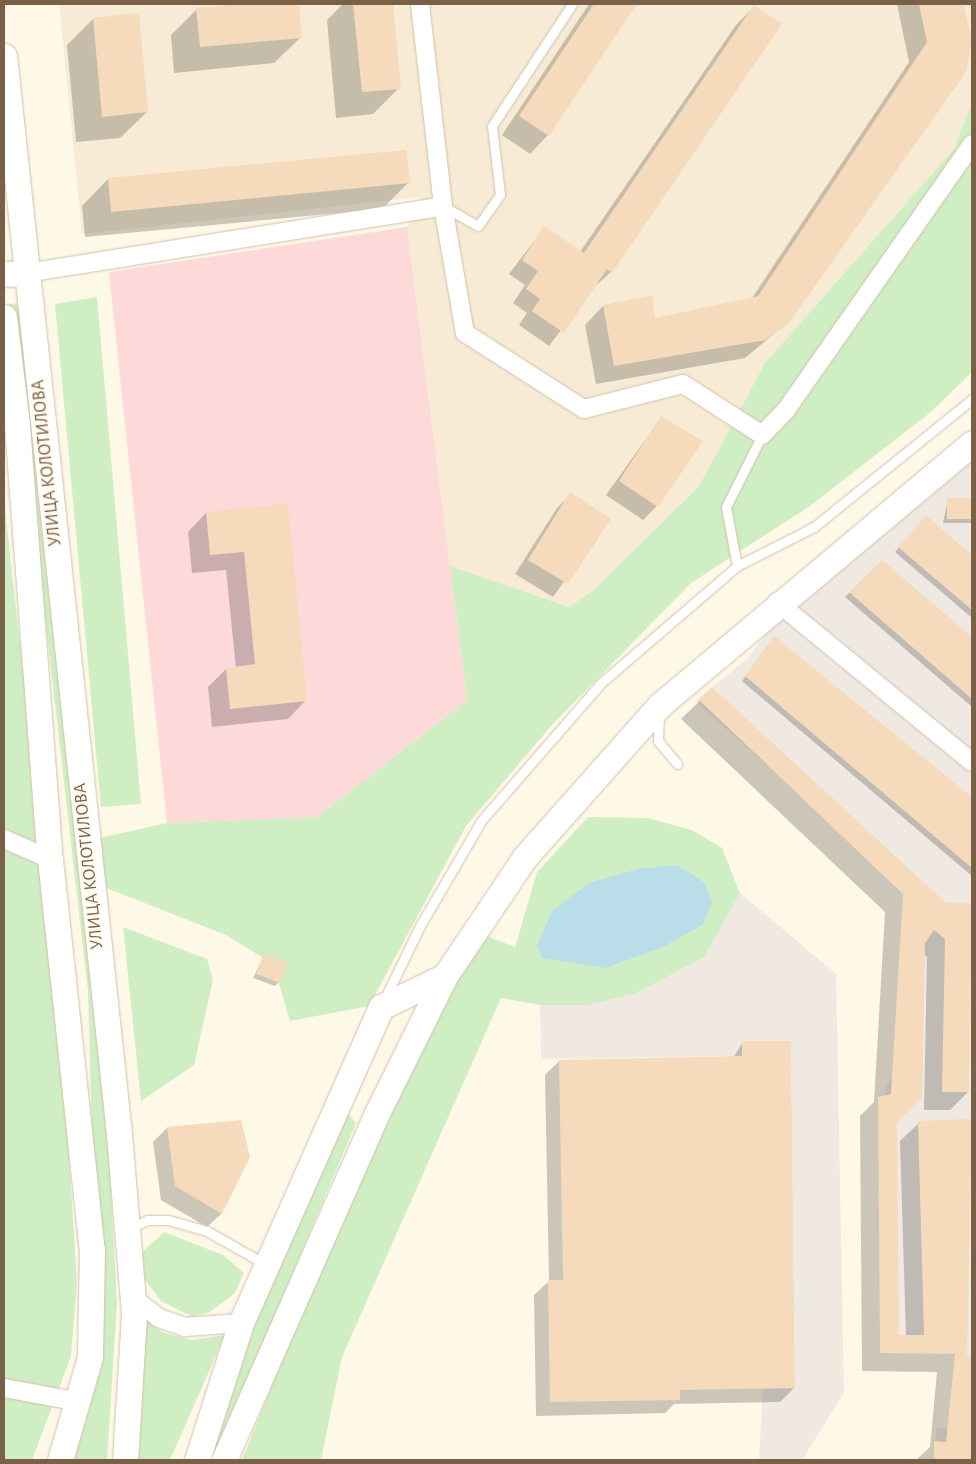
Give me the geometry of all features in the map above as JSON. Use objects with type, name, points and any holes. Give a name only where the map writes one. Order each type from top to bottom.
[{"type":"main road","name":"УЛИЦА КОЛОТИЛОВА","points":[[4,56],[15,274],[127,1229],[132,1296],[125,1460]]},
{"type":"main road","name":"УЛИЦА КОЛОТИЛОВА","points":[[4,317],[8,395],[50,859],[92,1250],[91,1348],[80,1402],[60,1460]]},
{"type":"main road","points":[[224,1460],[377,1113],[445,976],[525,858],[660,706],[777,602],[972,443]]},
{"type":"main road","points":[[197,1460],[241,1323],[381,1007],[445,976]]},
{"type":"street","points":[[420,4],[443,206],[465,333],[584,410],[684,384],[762,435],[786,410],[972,144]]},
{"type":"street","points":[[15,274],[443,206]]},
{"type":"street","points":[[777,602],[972,762]]},
{"type":"street","points":[[4,839],[50,859]]},
{"type":"street","points":[[132,1296],[159,1318],[184,1327],[241,1323]]},
{"type":"street","points":[[4,1388],[80,1402]]},
{"type":"lane","points":[[443,206],[478,226],[500,195],[492,126],[572,4]]},
{"type":"lane","points":[[381,1007],[420,926],[482,821],[601,683],[737,566],[814,527],[972,399]]},
{"type":"lane","points":[[737,566],[726,507],[762,435]]},
{"type":"lane","points":[[660,706],[658,741],[676,764]]},
{"type":"lane","points":[[127,1229],[148,1220],[168,1220],[207,1230],[266,1264]]},
{"type":"shaded area","points":[[59,4],[972,4],[972,101],[954,149],[765,363],[699,486],[595,589],[569,607],[450,566],[407,227],[420,197],[82,234]]},
{"type":"shaded area","points":[[407,227],[467,700],[317,817],[167,823],[109,272]]},
{"type":"shaded area","points":[[972,458],[972,1460],[933,1460],[937,1428],[955,1428],[963,1355],[888,1352],[885,1087],[899,1069],[908,891],[695,701],[748,658],[772,626]]},
{"type":"shaded area","points":[[740,893],[836,974],[844,1393],[802,1460],[759,1460],[763,1389],[795,1388],[791,1041],[742,1041],[742,1056],[541,1059],[540,1005],[587,1005],[719,931]]},
{"type":"green space","points":[[972,101],[972,372],[931,412],[810,506],[691,583],[552,725],[466,826],[369,1006],[290,1021],[273,964],[226,935],[104,887],[100,838],[167,823],[317,817],[467,700],[450,566],[569,607],[595,589],[699,486],[765,363],[954,149]]},
{"type":"green space","points":[[97,297],[141,804],[101,807],[55,304]]},
{"type":"green space","points":[[24,303],[103,1043],[117,1303],[107,1460],[68,1460],[90,1402],[98,1363],[88,991],[9,304]]},
{"type":"green space","points":[[4,500],[41,834],[65,1094],[77,1283],[71,1356],[32,1460],[4,1460]]},
{"type":"green space","points":[[588,817],[647,818],[692,830],[722,848],[740,893],[704,957],[636,993],[587,1005],[540,1005],[501,998],[342,1357],[321,1460],[242,1460],[333,1234],[458,974],[484,935],[515,947],[537,872]]},
{"type":"green space","points":[[123,927],[207,959],[213,979],[194,1065],[141,1101]]},
{"type":"green space","points":[[347,1113],[356,1123],[214,1460],[193,1460]]},
{"type":"green space","points":[[164,1232],[223,1255],[244,1273],[235,1293],[210,1312],[193,1317],[161,1301],[141,1274],[139,1255]]},
{"type":"green space","points":[[146,1319],[162,1332],[192,1340],[225,1335],[170,1460],[133,1460]]},
{"type":"water","points":[[677,865],[704,882],[712,902],[702,925],[661,948],[605,968],[542,958],[537,945],[552,911],[589,883],[638,869]]},
{"type":"building","points":[[240,4],[299,4],[302,38],[200,47],[196,8]]},
{"type":"building","points":[[353,4],[393,4],[401,89],[362,92]]},
{"type":"building","points":[[594,4],[637,4],[549,136],[519,116]]},
{"type":"building","points":[[919,4],[964,4],[972,41],[966,72],[789,323],[765,340],[614,366],[603,305],[652,295],[655,318],[758,296],[927,42]]},
{"type":"building","points":[[754,5],[782,24],[612,273],[607,269],[564,333],[532,311],[540,299],[526,289],[538,271],[522,260],[544,226],[584,253]]},
{"type":"building","points":[[139,13],[148,112],[102,117],[93,18]]},
{"type":"building","points":[[406,150],[410,183],[111,212],[108,178]]},
{"type":"building","points":[[661,416],[703,441],[658,507],[619,481]]},
{"type":"building","points":[[570,492],[611,519],[568,584],[528,560]]},
{"type":"building","points":[[947,498],[972,498],[972,519],[947,519]]},
{"type":"building","points":[[288,504],[307,701],[230,709],[226,668],[255,664],[244,552],[210,555],[206,512]]},
{"type":"building","points":[[926,515],[972,555],[972,610],[898,547]]},
{"type":"building","points":[[882,560],[972,637],[972,699],[849,592]]},
{"type":"building","points":[[774,636],[972,797],[972,868],[745,676]]},
{"type":"building","points":[[712,687],[945,902],[972,904],[969,1092],[942,1092],[945,939],[934,930],[925,943],[922,1097],[897,1123],[899,1335],[924,1335],[918,1121],[972,1119],[967,1356],[972,1356],[972,1460],[934,1460],[934,1441],[946,1442],[955,1354],[880,1353],[878,1097],[891,1094],[903,894],[699,700]]},
{"type":"building","points":[[264,954],[288,963],[280,983],[256,974]]},
{"type":"building","points":[[742,1041],[791,1041],[795,1388],[680,1390],[680,1400],[550,1402],[548,1280],[563,1280],[559,1060],[742,1056]]},
{"type":"building","points":[[241,1120],[250,1157],[222,1214],[175,1186],[167,1127]]}]
